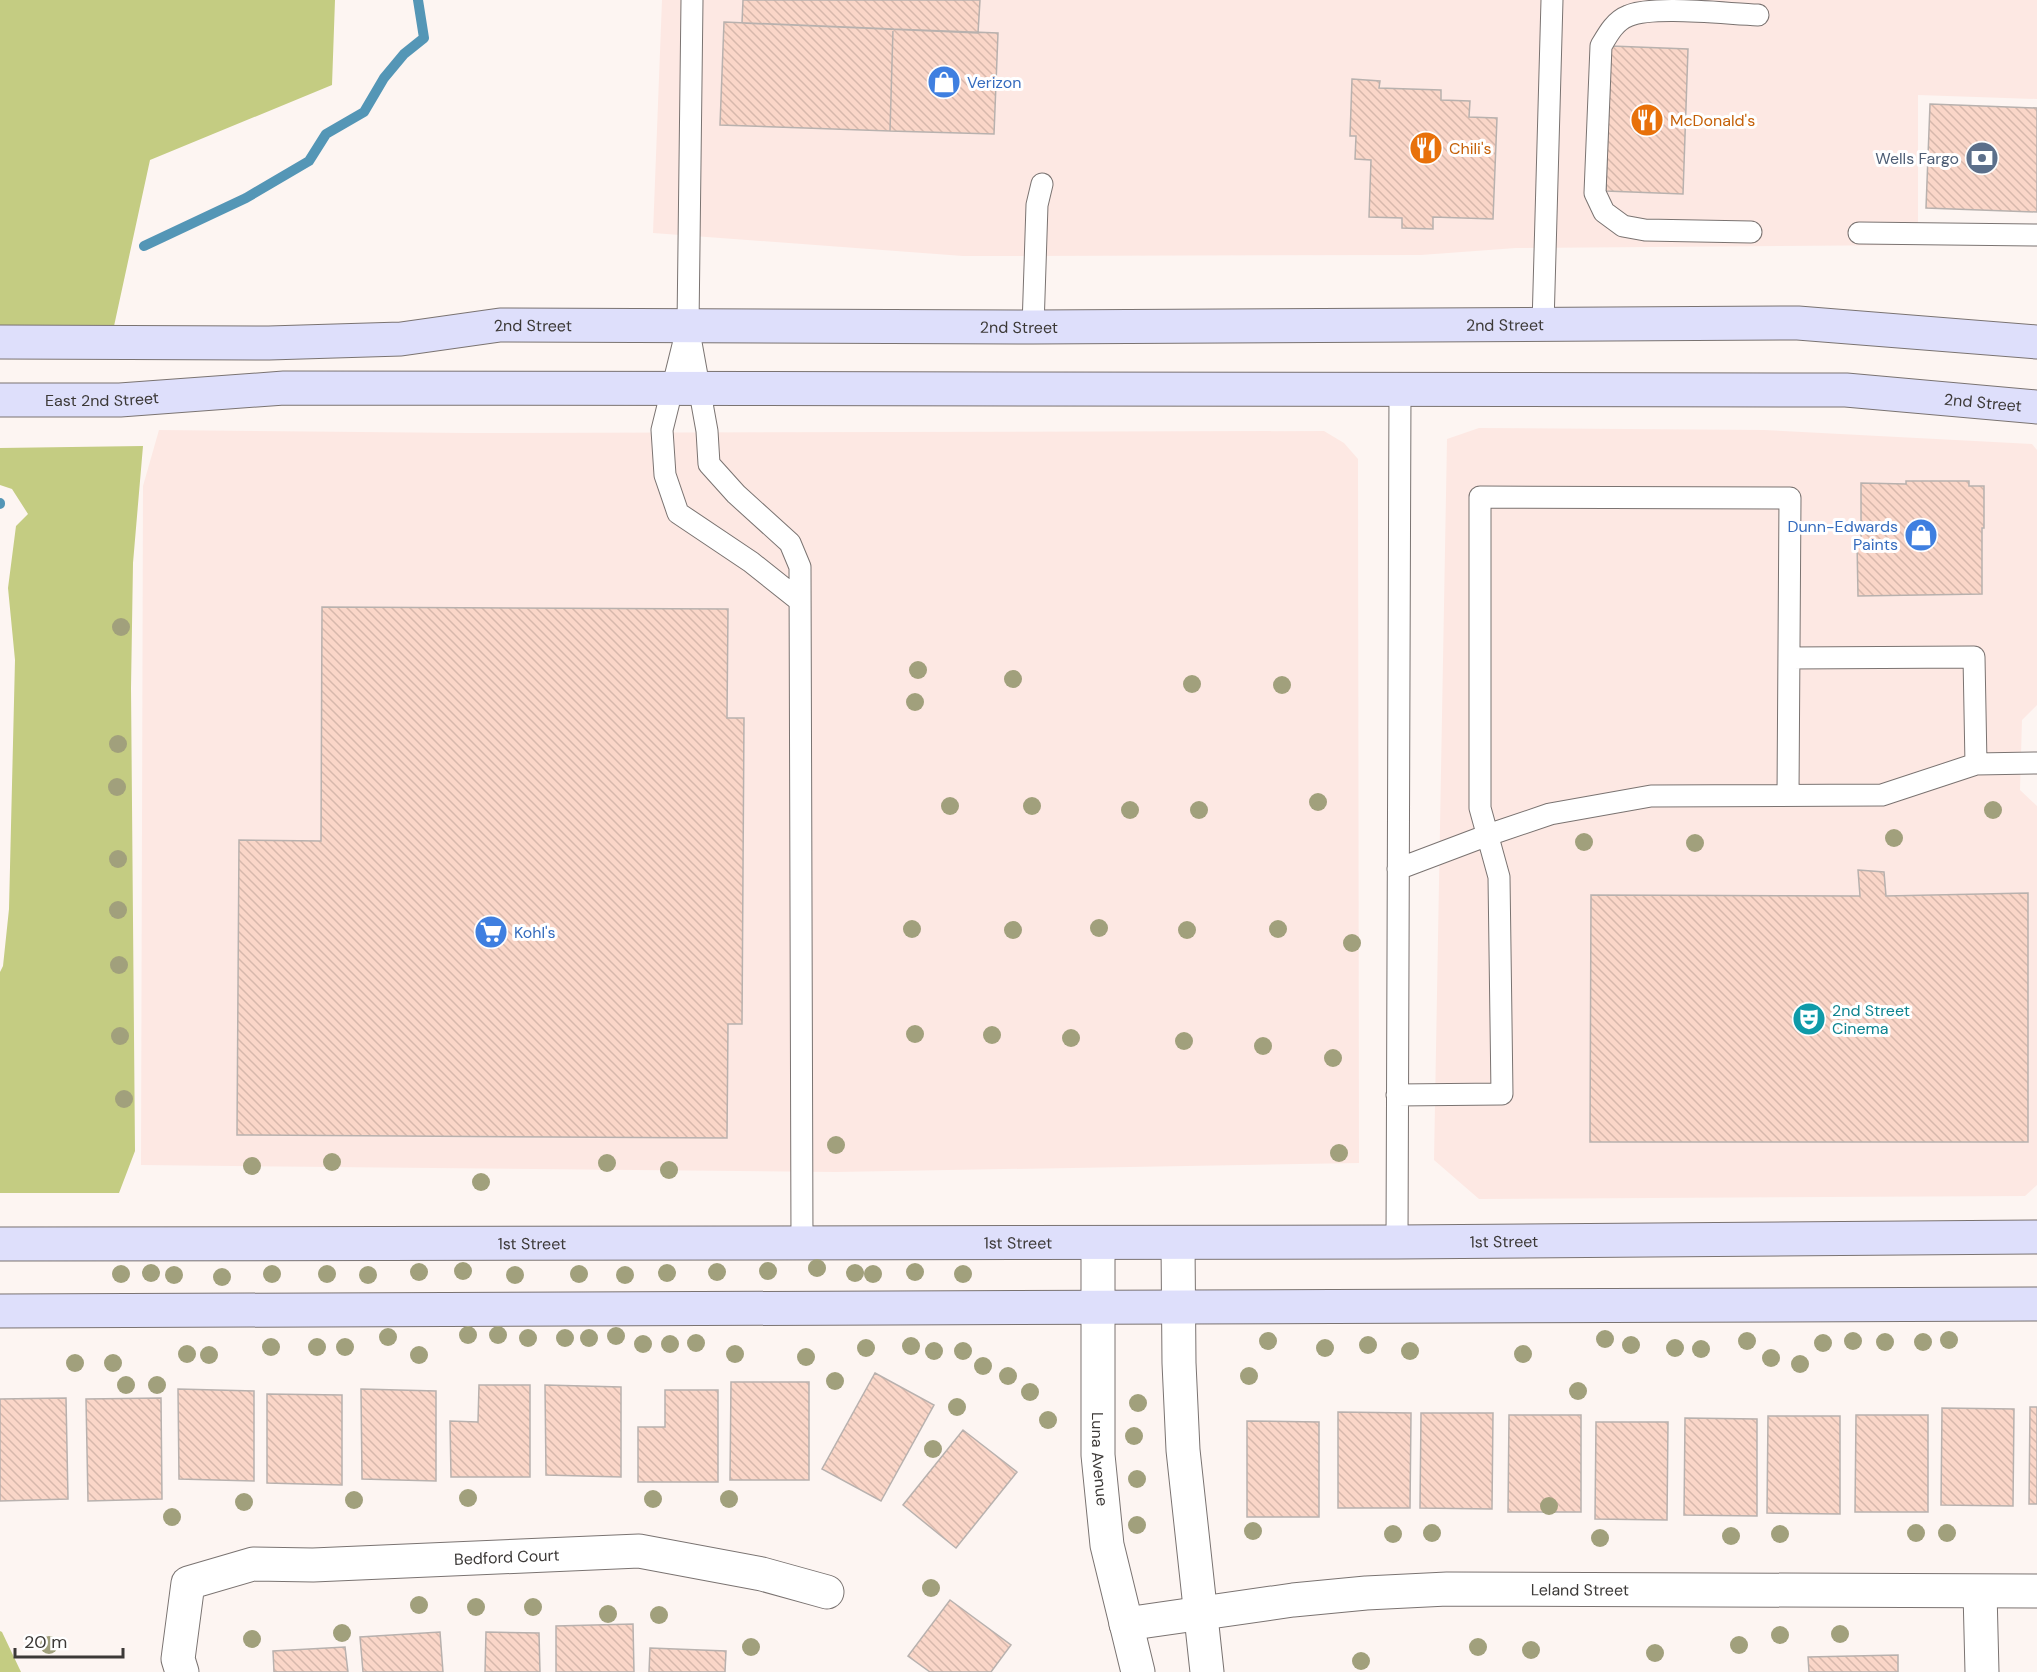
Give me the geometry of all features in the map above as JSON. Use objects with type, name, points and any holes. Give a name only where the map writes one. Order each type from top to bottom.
[{"type":"street","name":"2nd Street","points":[[0,342],[269,343],[400,339],[500,325],[1033,327],[1798,323],[2037,342]]},
{"type":"street","name":"2nd Street","points":[[203,394],[284,388],[686,387],[1846,390],[2037,407]]},
{"type":"street","name":"East 2nd Street","points":[[0,400],[120,400],[203,394]]},
{"type":"street","name":"1st Street","points":[[0,1244],[1178,1243],[2037,1237]]},
{"type":"street","name":"Luna Avenue","points":[[1098,1243],[1098,1455],[1107,1545],[1138,1672]]},
{"type":"street","points":[[1178,1243],[1183,1450],[1207,1672]]},
{"type":"street","points":[[0,1311],[2037,1304]]},
{"type":"street","name":"Bedford Court","points":[[182,1672],[178,1659],[188,1583],[253,1564],[313,1565],[639,1551],[762,1574],[827,1592]]},
{"type":"street","name":"Leland Street","points":[[1126,1624],[1324,1597],[1447,1589],[2037,1591]]},
{"type":"street","points":[[1980,1592],[1982,1672]]},
{"type":"lane","points":[[692,0],[686,387],[662,430],[665,475],[678,513],[751,562],[800,601]]},
{"type":"lane","points":[[1543,325],[1552,0]]},
{"type":"lane","points":[[1751,232],[1645,230],[1623,226],[1604,212],[1595,193],[1601,46],[1612,28],[1627,16],[1647,11],[1758,15]]},
{"type":"lane","points":[[1033,327],[1037,205],[1042,184]]},
{"type":"lane","points":[[1859,233],[2037,235]]},
{"type":"lane","points":[[686,387],[707,431],[709,464],[736,494],[790,543],[800,567],[802,1244]]},
{"type":"lane","points":[[1397,1242],[1400,389]]},
{"type":"lane","points":[[1397,1095],[1502,1094],[1499,877],[1480,808],[1480,497],[1790,498],[1788,795]]},
{"type":"lane","points":[[1789,658],[1974,657],[1976,764]]},
{"type":"lane","points":[[1398,869],[1550,814],[1651,796],[1882,795],[1976,764],[2037,763]]},
{"type":"shaded area","points":[[662,0],[2037,0],[2037,99],[1918,95],[1918,245],[1516,248],[1421,255],[963,256],[653,233]]},
{"type":"shaded area","points":[[1479,428],[1764,430],[2032,444],[2037,450],[2037,705],[2022,720],[2020,790],[2037,806],[2037,1185],[2025,1196],[1479,1199],[1434,1160],[1447,439]]},
{"type":"shaded area","points":[[159,430],[467,433],[1324,431],[1344,443],[1358,459],[1359,1163],[836,1172],[141,1165],[143,486]]},
{"type":"green space","points":[[0,0],[335,0],[332,85],[150,160],[111,340],[0,334]]},
{"type":"green space","points":[[143,446],[133,563],[131,688],[135,1151],[119,1193],[0,1193],[0,972],[3,966],[9,909],[15,660],[8,588],[16,526],[28,514],[12,489],[0,485],[0,448]]},
{"type":"green space","points":[[0,1631],[2,1632],[21,1672],[0,1672]]},
{"type":"building","points":[[743,0],[980,0],[978,33],[742,23]]},
{"type":"building","points":[[724,22],[893,29],[890,131],[720,125]]},
{"type":"building","name":"Verizon","points":[[893,29],[998,33],[994,134],[890,131]]},
{"type":"building","name":"McDonald's","points":[[1611,46],[1688,49],[1683,194],[1606,191]]},
{"type":"building","name":"Chili's","points":[[1352,79],[1380,81],[1379,88],[1441,90],[1441,100],[1470,101],[1469,117],[1497,118],[1493,219],[1433,217],[1433,229],[1402,228],[1402,218],[1369,217],[1371,160],[1355,159],[1356,136],[1350,136]]},
{"type":"building","name":"Wells Fargo","points":[[1930,104],[2037,108],[2037,212],[1926,208]]},
{"type":"building","name":"Dunn-Edwards Paints","points":[[1906,481],[1969,481],[1969,486],[1984,486],[1982,594],[1858,596],[1857,541],[1861,541],[1861,483],[1906,484]]},
{"type":"building","name":"Kohl's","points":[[322,607],[728,609],[727,718],[744,718],[742,1024],[728,1024],[727,1138],[237,1135],[239,840],[321,841]]},
{"type":"building","name":"2nd Street Cinema","points":[[1858,870],[1884,872],[1886,896],[2028,893],[2028,1142],[1590,1142],[1591,895],[1860,896]]},
{"type":"building","points":[[875,1373],[934,1405],[881,1501],[822,1469]]},
{"type":"building","points":[[731,1382],[809,1382],[809,1480],[730,1480]]},
{"type":"building","points":[[479,1385],[530,1385],[530,1477],[451,1477],[450,1421],[478,1422]]},
{"type":"building","points":[[545,1385],[621,1387],[621,1477],[546,1475]]},
{"type":"building","points":[[178,1389],[254,1391],[254,1481],[179,1479]]},
{"type":"building","points":[[361,1389],[436,1391],[436,1481],[362,1479]]},
{"type":"building","points":[[665,1390],[718,1390],[718,1482],[638,1482],[638,1427],[665,1427]]},
{"type":"building","points":[[267,1394],[342,1395],[342,1485],[267,1483]]},
{"type":"building","points":[[66,1398],[68,1499],[0,1501],[0,1399]]},
{"type":"building","points":[[161,1398],[162,1499],[88,1501],[86,1399]]},
{"type":"building","points":[[2030,1407],[2037,1407],[2037,1504],[2029,1504]]},
{"type":"building","points":[[1942,1408],[2014,1409],[2013,1506],[1941,1505]]},
{"type":"building","points":[[1338,1412],[1411,1413],[1410,1508],[1338,1508]]},
{"type":"building","points":[[1421,1413],[1493,1413],[1492,1509],[1420,1508]]},
{"type":"building","points":[[1509,1415],[1581,1415],[1581,1512],[1508,1512]]},
{"type":"building","points":[[1856,1415],[1928,1415],[1928,1512],[1855,1512]]},
{"type":"building","points":[[1768,1416],[1840,1416],[1840,1514],[1767,1513]]},
{"type":"building","points":[[1685,1418],[1757,1419],[1757,1516],[1684,1515]]},
{"type":"building","points":[[1247,1421],[1319,1422],[1319,1517],[1247,1517]]},
{"type":"building","points":[[1596,1422],[1668,1422],[1667,1520],[1595,1519]]},
{"type":"building","points":[[963,1430],[1017,1472],[956,1548],[903,1505]]},
{"type":"building","points":[[950,1600],[1011,1645],[991,1672],[930,1672],[908,1656]]},
{"type":"building","points":[[633,1624],[634,1672],[556,1672],[556,1626]]},
{"type":"building","points":[[440,1632],[443,1672],[363,1672],[360,1637]]},
{"type":"building","points":[[486,1632],[539,1633],[540,1672],[485,1672]]},
{"type":"building","points":[[345,1647],[348,1672],[274,1672],[273,1651]]},
{"type":"building","points":[[650,1648],[726,1651],[725,1672],[649,1672]]},
{"type":"building","points":[[1898,1655],[1898,1672],[1809,1672],[1808,1657]]},
{"type":"waterway","points":[[144,246],[246,198],[309,161],[326,134],[364,112],[384,78],[404,54],[424,38],[418,0]]},
{"type":"place","name":"Verizon","points":[[944,82]]},
{"type":"place","name":"McDonald's","points":[[1647,120]]},
{"type":"place","name":"Chili's","points":[[1426,148]]},
{"type":"place","name":"Wells Fargo","points":[[1982,158]]},
{"type":"place","name":"Dunn-Edwards Paints","points":[[1921,535]]},
{"type":"place","name":"Kohl's","points":[[491,932]]},
{"type":"place","name":"2nd Street Cinema","points":[[1809,1019]]}]
